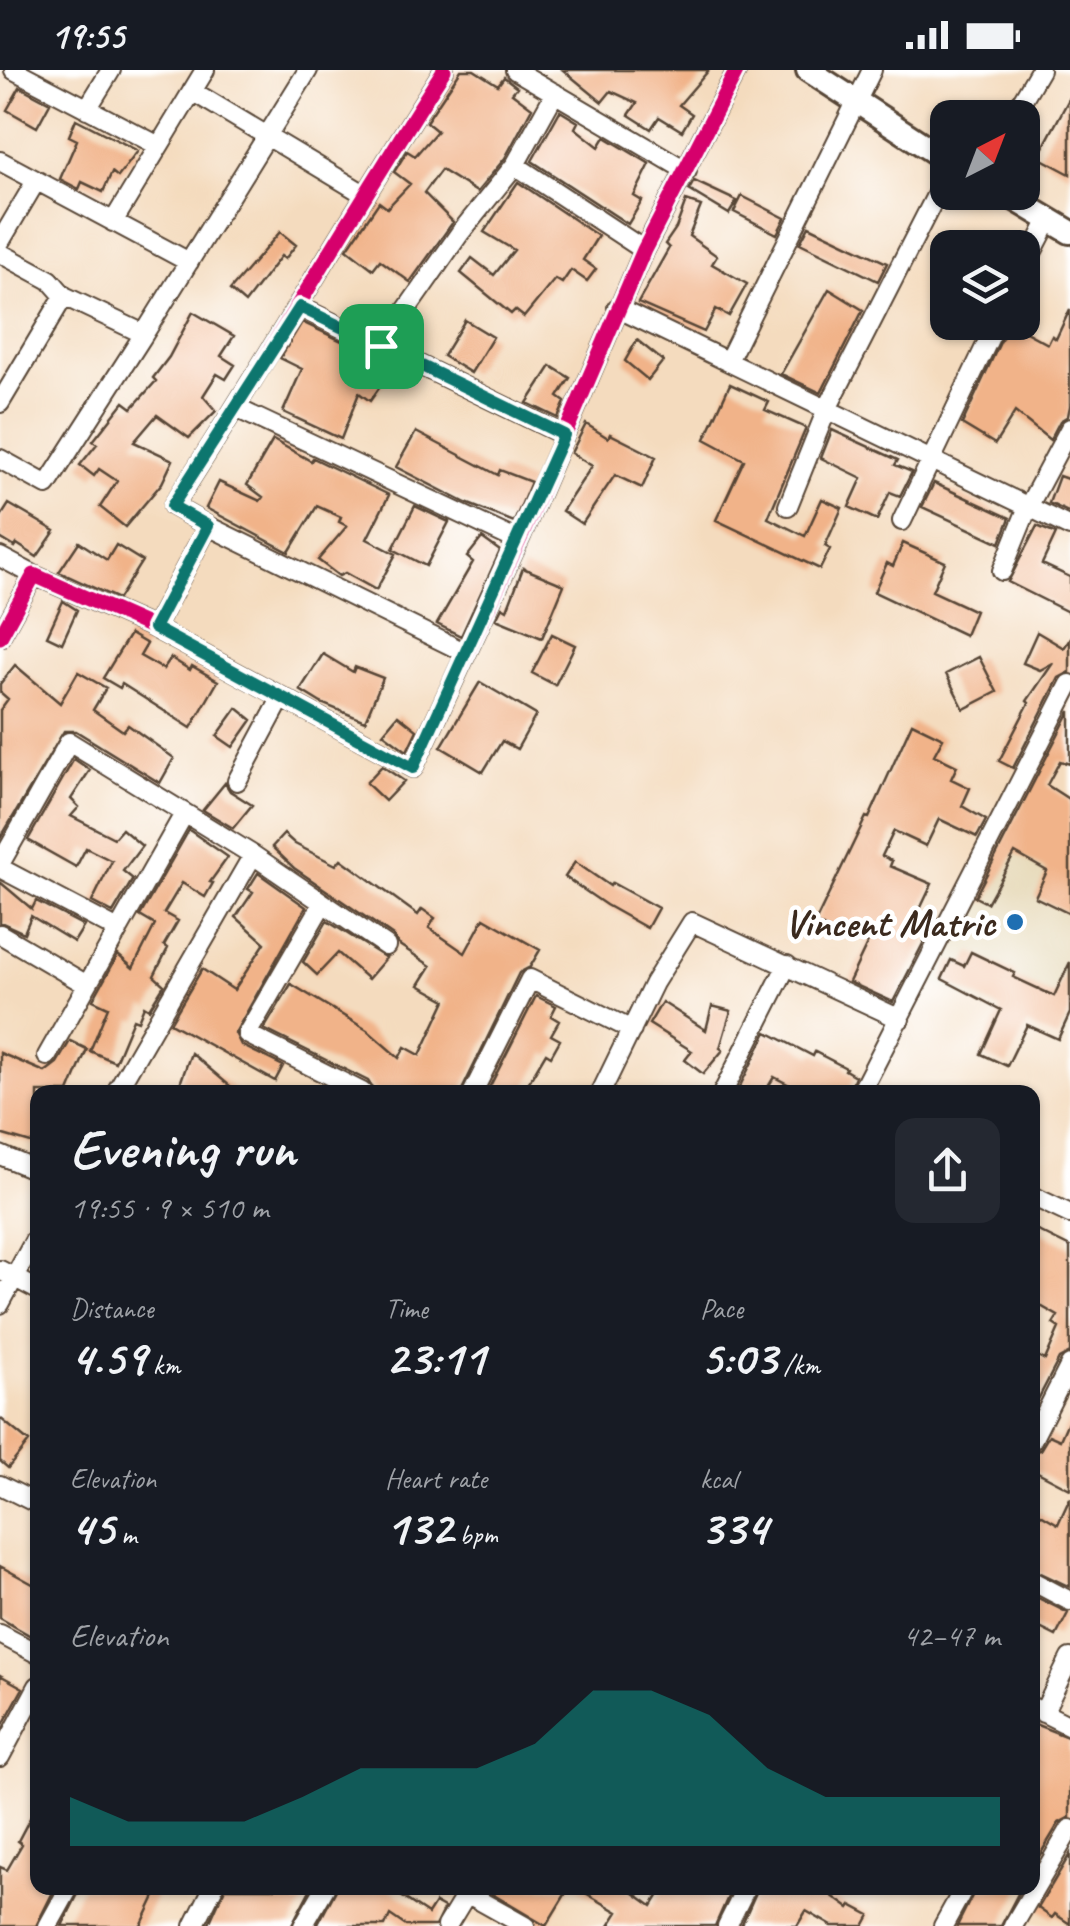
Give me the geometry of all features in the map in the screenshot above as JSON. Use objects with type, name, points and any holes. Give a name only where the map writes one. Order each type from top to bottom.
[{"type":"street","points":[[14,70],[159,146]]},
{"type":"street","points":[[87,109],[111,70]]},
{"type":"street","points":[[113,222],[205,70]]},
{"type":"street","points":[[0,459],[47,484],[308,70]]},
{"type":"street","points":[[444,70],[364,194],[300,307],[172,506],[466,653]]},
{"type":"street","points":[[515,70],[687,171]]},
{"type":"street","points":[[0,557],[154,628],[413,768],[518,540],[644,250],[737,70]]},
{"type":"street","points":[[808,70],[930,149]]},
{"type":"street","points":[[728,361],[872,70]]},
{"type":"street","points":[[1022,100],[1040,70]]},
{"type":"street","points":[[192,91],[364,194]]},
{"type":"street","points":[[381,346],[460,233],[515,166],[555,93]]},
{"type":"street","points":[[0,162],[189,262]]},
{"type":"street","points":[[515,166],[644,250]]},
{"type":"street","points":[[0,242],[36,181]]},
{"type":"street","points":[[788,506],[826,409],[930,207]]},
{"type":"street","points":[[1032,210],[1070,232]]},
{"type":"street","points":[[1040,236],[1048,220]]},
{"type":"street","points":[[0,254],[50,280],[64,296],[144,334]]},
{"type":"street","points":[[0,402],[64,296]]},
{"type":"street","points":[[300,307],[564,435]]},
{"type":"street","points":[[618,308],[1070,527]]},
{"type":"street","points":[[902,520],[988,340]]},
{"type":"street","points":[[236,408],[518,540]]},
{"type":"street","points":[[1002,572],[1028,507],[1070,428]]},
{"type":"street","points":[[154,628],[208,526]]},
{"type":"street","points":[[0,637],[34,575]]},
{"type":"street","points":[[866,1085],[1070,684]]},
{"type":"street","points":[[237,781],[282,697]]},
{"type":"street","points":[[118,930],[0,866],[70,742],[253,855],[386,946]]},
{"type":"street","points":[[47,1056],[184,814]]},
{"type":"street","points":[[120,1085],[253,855]]},
{"type":"street","points":[[323,904],[246,1034],[348,1085]]},
{"type":"street","points":[[605,1085],[654,982],[692,922],[900,1019]]},
{"type":"street","points":[[0,934],[87,986]]},
{"type":"street","points":[[727,1085],[787,965]]},
{"type":"street","points":[[477,1085],[530,979],[632,1030]]},
{"type":"street","points":[[0,1154],[30,1167]]},
{"type":"street","points":[[1040,1200],[1070,1214]]},
{"type":"street","points":[[0,1304],[7,1273],[30,1244]]},
{"type":"street","points":[[7,1273],[30,1286]]},
{"type":"street","points":[[1040,1424],[1070,1365]]},
{"type":"street","points":[[0,1484],[30,1500]]},
{"type":"street","points":[[1040,1585],[1070,1600]]},
{"type":"street","points":[[0,1634],[30,1650]]},
{"type":"street","points":[[1040,1707],[1070,1658]]},
{"type":"street","points":[[0,1757],[30,1701]]},
{"type":"street","points":[[1040,1711],[1070,1726]]},
{"type":"street","points":[[1040,1880],[1070,1829]]},
{"type":"street","points":[[48,1926],[65,1895]]},
{"type":"street","points":[[194,1926],[210,1895]]},
{"type":"street","points":[[303,1926],[321,1895]]},
{"type":"street","points":[[447,1926],[460,1895]]},
{"type":"street","points":[[471,1895],[526,1926]]},
{"type":"street","points":[[726,1926],[742,1895]]},
{"type":"street","points":[[943,1926],[960,1895]]},
{"type":"street","points":[[1013,1926],[1031,1895]]},
{"type":"shaded area","name":"Vincent Matric","points":[[1007,832],[1070,861],[1068,1039],[930,983]]},
{"type":"building","points":[[461,70],[474,70],[498,85],[504,77],[517,87],[512,93],[532,108],[505,158],[477,192],[441,170],[424,193],[453,222],[410,282],[380,260],[373,269],[347,249],[379,202],[387,208],[410,184],[394,172],[407,151],[415,156],[437,131],[426,122]]},
{"type":"building","points":[[563,70],[709,70],[679,105],[692,114],[682,131],[659,117],[651,129],[629,115],[637,103],[611,91],[602,102]]},
{"type":"building","points":[[20,87],[50,103],[37,127],[7,110]]},
{"type":"building","points":[[1070,97],[1070,174],[1040,158]]},
{"type":"building","points":[[560,111],[578,122],[575,128],[599,147],[605,137],[650,164],[634,196],[642,201],[628,224],[532,161]]},
{"type":"building","points":[[76,119],[138,151],[118,177],[112,172],[103,192],[82,182],[79,189],[60,179],[77,140],[69,136]]},
{"type":"building","points":[[694,181],[737,201],[729,214],[689,190]]},
{"type":"building","points":[[518,182],[598,236],[583,260],[596,269],[587,281],[571,270],[562,283],[555,279],[524,317],[515,310],[511,314],[461,273],[472,258],[494,275],[514,250],[484,232]]},
{"type":"building","points":[[742,196],[785,218],[777,234],[734,212]]},
{"type":"building","points":[[686,201],[701,206],[689,236],[717,256],[712,264],[747,284],[729,316],[716,309],[704,332],[638,303],[669,248],[665,244]]},
{"type":"building","points":[[809,226],[887,263],[878,281],[800,243]]},
{"type":"building","points":[[280,232],[296,245],[285,259],[281,256],[245,303],[230,290]]},
{"type":"building","points":[[829,289],[863,310],[821,393],[781,374]]},
{"type":"building","points":[[1070,309],[1070,406],[1068,416],[1060,421],[1050,440],[1015,412],[995,444],[962,424],[1001,340],[1040,340],[1048,344],[1052,336],[1056,339]]},
{"type":"building","points":[[193,312],[234,336],[221,356],[235,365],[226,379],[217,374],[203,396],[216,411],[189,438],[157,415],[134,442],[173,460],[162,483],[125,527],[100,507],[117,481],[99,469],[94,476],[80,465],[97,444],[93,441],[124,402],[132,408],[156,381],[153,378]]},
{"type":"building","points":[[465,320],[493,337],[471,373],[443,356]]},
{"type":"building","points":[[302,322],[363,351],[391,371],[370,401],[359,393],[341,439],[283,412],[302,369],[280,358]]},
{"type":"building","points":[[637,340],[663,361],[648,380],[625,361]]},
{"type":"building","points":[[551,366],[570,378],[558,397],[565,402],[558,418],[527,403]]},
{"type":"building","points":[[730,384],[769,402],[765,410],[806,428],[768,518],[805,536],[822,499],[842,508],[825,546],[830,549],[820,569],[716,520],[744,460],[705,439]]},
{"type":"building","points":[[586,424],[608,438],[610,434],[656,457],[642,488],[615,475],[582,524],[562,511],[592,466],[571,453]]},
{"type":"building","points":[[832,430],[898,460],[895,465],[912,472],[900,496],[890,492],[877,520],[849,507],[862,478],[821,458]]},
{"type":"building","points":[[416,432],[498,475],[500,470],[531,482],[514,522],[466,503],[396,467]]},
{"type":"building","points":[[273,440],[389,495],[367,539],[396,554],[376,590],[345,573],[339,576],[318,560],[347,526],[339,522],[341,517],[317,506],[289,552],[206,508],[219,482],[260,501],[263,497],[247,485]]},
{"type":"building","points":[[1059,476],[1070,480],[1070,513],[1049,503]]},
{"type":"building","points":[[934,483],[1010,518],[1000,543],[922,507]]},
{"type":"building","points":[[9,504],[55,531],[37,557],[0,538],[0,518]]},
{"type":"building","points":[[415,506],[449,522],[426,566],[393,549]]},
{"type":"building","points":[[1037,526],[1056,534],[1042,564],[1070,577],[1070,613],[1008,582]]},
{"type":"building","points":[[482,538],[500,551],[461,636],[437,624],[473,562],[467,557]]},
{"type":"building","points":[[79,542],[107,560],[116,545],[142,561],[118,599],[59,572]]},
{"type":"building","points":[[903,543],[945,562],[932,591],[975,611],[965,635],[874,592],[887,563],[893,566]]},
{"type":"building","points":[[523,568],[564,585],[542,638],[496,619],[502,607],[507,610]]},
{"type":"building","points":[[63,601],[77,610],[62,643],[47,636]]},
{"type":"building","points":[[1037,632],[1064,648],[1070,639],[1070,672],[1059,678],[1013,768],[999,761],[1027,701],[1053,663],[1040,670],[1023,663]]},
{"type":"building","points":[[130,634],[147,644],[140,656],[163,669],[171,658],[218,681],[191,728],[122,684],[120,688],[103,678]]},
{"type":"building","points":[[552,634],[575,645],[555,685],[532,673]]},
{"type":"building","points":[[323,654],[353,672],[355,667],[383,678],[365,721],[300,690]]},
{"type":"building","points":[[979,657],[997,692],[964,709],[946,674]]},
{"type":"building","points":[[15,665],[60,703],[78,672],[106,688],[93,710],[123,731],[128,725],[174,758],[160,783],[76,731],[64,731],[0,839],[0,710],[8,699],[0,692],[0,684]]},
{"type":"building","points":[[480,682],[536,715],[517,749],[502,741],[483,772],[441,747]]},
{"type":"building","points":[[237,708],[252,720],[233,747],[217,736]]},
{"type":"building","points":[[1070,711],[1070,764],[1060,761],[1047,785],[1070,800],[1070,914],[1035,897],[1047,871],[1015,853],[987,903],[975,897]]},
{"type":"building","points":[[398,715],[417,730],[407,751],[383,733]]},
{"type":"building","points":[[912,723],[943,738],[934,755],[957,766],[951,779],[970,788],[962,806],[986,820],[977,837],[939,819],[926,846],[894,831],[882,856],[892,861],[890,866],[932,884],[914,922],[930,930],[893,1002],[849,982],[868,942],[842,929],[839,935],[815,923]]},
{"type":"building","points":[[74,759],[90,770],[71,799],[79,807],[71,816],[114,838],[122,829],[142,846],[123,871],[133,879],[113,913],[92,902],[112,861],[86,848],[76,867],[28,840]]},
{"type":"building","points":[[382,766],[404,781],[385,801],[366,783]]},
{"type":"building","points":[[225,783],[230,791],[252,805],[233,828],[203,810]]},
{"type":"building","points":[[189,830],[228,857],[210,882],[213,883],[205,897],[182,883],[164,913],[178,921],[164,945],[168,948],[154,976],[164,985],[149,1009],[144,1006],[138,1021],[133,1019],[115,1062],[90,1051],[108,1007],[93,1000],[118,955],[133,968],[155,925],[140,916]]},
{"type":"building","points":[[284,834],[336,865],[341,859],[418,915],[422,909],[435,918],[429,928],[465,953],[484,918],[540,950],[530,967],[519,973],[464,1085],[371,1085],[264,1029],[291,984],[367,1030],[399,1058],[405,1047],[420,1055],[446,1000],[419,985],[431,966],[294,868],[272,847]]},
{"type":"building","points":[[575,862],[610,886],[612,883],[658,908],[647,928],[565,877]]},
{"type":"building","points":[[258,873],[306,907],[235,1033],[241,1045],[283,1066],[275,1081],[170,1023],[202,969],[234,990],[265,943],[236,917],[253,892],[248,889]]},
{"type":"building","points":[[0,882],[32,909],[36,901],[84,926],[74,942],[31,916],[24,933],[0,922]]},
{"type":"building","points":[[327,921],[386,958],[368,979],[338,953],[317,975],[303,962]]},
{"type":"building","points":[[971,952],[1054,996],[1070,962],[1070,1013],[1058,1039],[1027,1025],[1007,1066],[981,1054],[1001,1010],[942,979],[951,960],[964,966]]},
{"type":"building","points":[[536,996],[556,1006],[551,1016],[559,1021],[551,1035],[560,1040],[551,1056],[546,1053],[527,1085],[491,1085]]},
{"type":"building","points":[[662,1002],[706,1030],[712,1006],[731,1011],[720,1048],[723,1050],[703,1074],[685,1060],[692,1051],[649,1024]]},
{"type":"building","points":[[767,1032],[813,1056],[815,1052],[855,1076],[852,1085],[789,1085],[774,1077],[769,1085],[740,1085]]},
{"type":"building","points":[[70,1041],[87,1049],[72,1085],[30,1085],[30,1143],[0,1134],[0,1053],[45,1072],[57,1063]]},
{"type":"building","points":[[191,1053],[229,1085],[180,1085]]},
{"type":"building","points":[[1040,1232],[1070,1247],[1070,1353],[1059,1359],[1040,1396],[1040,1357],[1045,1360],[1059,1328],[1053,1324],[1058,1316],[1040,1306]]},
{"type":"building","points":[[1070,1417],[1070,1489],[1040,1473],[1040,1450],[1049,1435],[1060,1440]]},
{"type":"building","points":[[0,1418],[29,1442],[8,1468],[0,1461]]},
{"type":"building","points":[[1070,1498],[1070,1587],[1040,1573],[1040,1514],[1058,1524]]},
{"type":"building","points":[[0,1566],[30,1583],[30,1635],[0,1618]]},
{"type":"building","points":[[1040,1599],[1068,1613],[1056,1636],[1040,1628]]},
{"type":"building","points":[[0,1675],[23,1688],[0,1730]]},
{"type":"building","points":[[1040,1726],[1070,1738],[1070,1817],[1059,1823],[1040,1855]]},
{"type":"building","points":[[30,1818],[30,1895],[52,1895],[36,1926],[0,1926],[0,1867],[7,1870],[22,1844],[18,1841]]},
{"type":"building","points":[[1070,1854],[1070,1924],[1038,1908]]},
{"type":"building","points":[[78,1895],[156,1895],[141,1926],[62,1926]]},
{"type":"building","points":[[222,1895],[307,1895],[291,1926],[208,1926]]},
{"type":"building","points":[[333,1895],[400,1895],[428,1914],[435,1903],[444,1908],[435,1926],[406,1926],[390,1915],[385,1926],[317,1926]]},
{"type":"building","points":[[494,1895],[565,1895],[546,1926]]},
{"type":"building","points":[[589,1895],[637,1895],[652,1906],[659,1895],[729,1895],[715,1926],[609,1926],[618,1912]]},
{"type":"building","points":[[755,1895],[831,1895],[849,1908],[851,1905],[870,1915],[864,1926],[832,1926],[806,1911],[797,1926],[741,1926]]},
{"type":"building","points":[[972,1895],[1017,1895],[1001,1926],[957,1926]]},
{"type":"cycle path","points":[[0,637],[34,575],[154,628],[208,526],[173,506],[444,70]]},
{"type":"cycle path","points":[[154,628],[413,768],[522,534],[644,250],[737,70]]},
{"type":"place","name":"Vincent Matric","points":[[1015,922]]},
{"type":"route","points":[[300,307],[381,346],[564,435],[413,768],[154,628],[208,526],[172,506],[300,307]]}]
